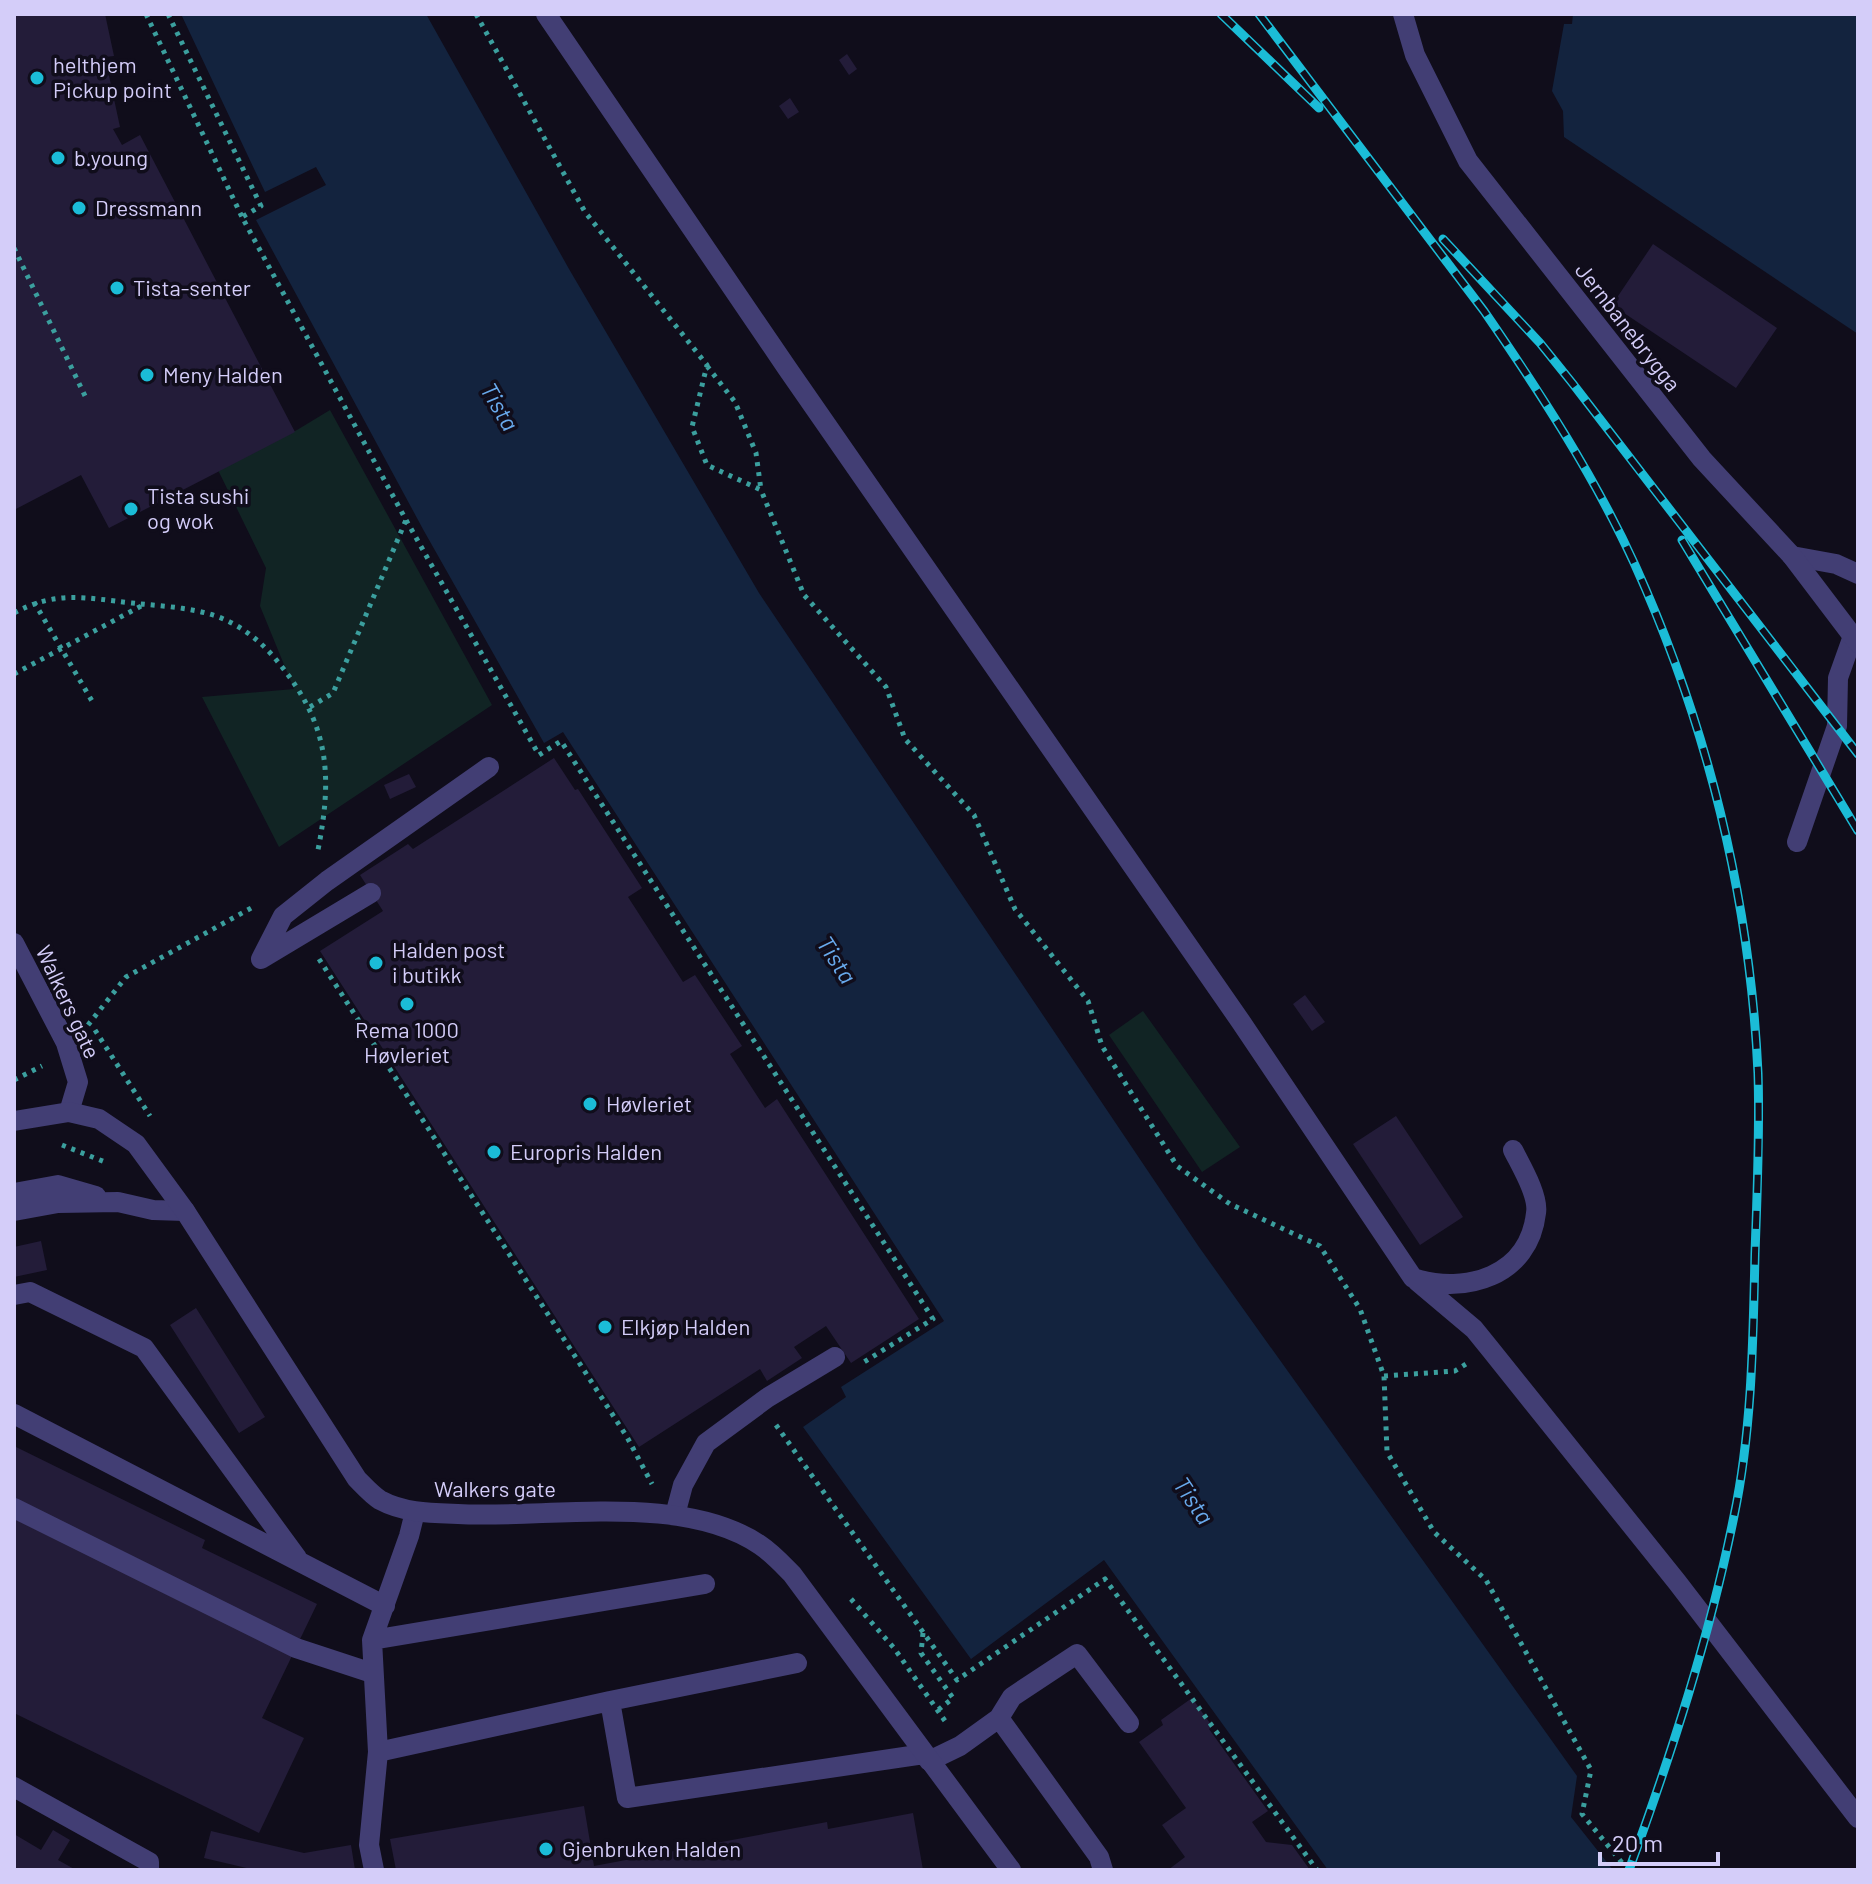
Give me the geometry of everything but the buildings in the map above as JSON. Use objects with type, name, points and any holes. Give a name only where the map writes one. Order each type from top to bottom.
[{"type":"street","points":[[546,14],[805,394],[1241,1022],[1413,1278],[1474,1329],[1667,1570],[1858,1818]]},
{"type":"street","name":"Jernbanebrygga","points":[[1403,14],[1415,55],[1468,161],[1702,459],[1792,556],[1856,640]]},
{"type":"street","points":[[1792,556],[1836,564],[1858,574]]},
{"type":"street","points":[[1797,842],[1837,726],[1838,678],[1856,640]]},
{"type":"street","points":[[371,893],[261,959],[283,916],[327,881],[489,767]]},
{"type":"street","name":"Walkers gate","points":[[14,943],[66,1043],[78,1082],[69,1112]]},
{"type":"street","name":"Walkers gate","points":[[14,1121],[69,1112],[99,1119],[136,1144],[185,1211],[357,1479],[378,1499],[415,1512],[675,1515],[725,1528],[760,1545],[792,1574],[1011,1870]]},
{"type":"street","points":[[1413,1278],[1452,1286],[1477,1282],[1510,1266],[1528,1241],[1537,1211],[1529,1181],[1513,1150]]},
{"type":"street","points":[[14,1193],[58,1185],[153,1210],[185,1211]]},
{"type":"street","points":[[14,1211],[58,1203],[118,1202]]},
{"type":"street","points":[[14,1295],[30,1292],[144,1348],[300,1561]]},
{"type":"street","points":[[675,1515],[683,1485],[706,1443],[767,1398],[835,1357]]},
{"type":"street","points":[[14,1414],[385,1606]]},
{"type":"street","points":[[14,1508],[296,1648],[372,1673]]},
{"type":"street","points":[[374,1870],[369,1845],[378,1752],[372,1640],[415,1512]]},
{"type":"street","points":[[372,1640],[705,1584]]},
{"type":"street","points":[[610,1701],[627,1798],[927,1758],[960,1746],[999,1718],[1012,1697],[1077,1654],[1129,1723]]},
{"type":"street","points":[[378,1752],[797,1663]]},
{"type":"street","points":[[999,1718],[1099,1857],[1103,1870]]},
{"type":"street","points":[[14,1787],[149,1862],[149,1870]]},
{"type":"path","points":[[146,14],[242,217],[406,520],[539,755],[561,741],[933,1319],[853,1369]]},
{"type":"path","points":[[168,14],[261,206],[242,217]]},
{"type":"path","points":[[476,14],[585,212],[735,402],[756,453],[761,490],[804,595],[886,687],[905,739],[974,815],[1015,909],[1088,1001],[1102,1046],[1177,1166],[1230,1204],[1320,1246],[1360,1309],[1384,1376],[1387,1452],[1434,1532],[1486,1580],[1591,1770],[1582,1814],[1628,1870]]},
{"type":"path","points":[[14,248],[87,400]]},
{"type":"path","points":[[707,365],[692,427],[707,465],[761,490]]},
{"type":"path","points":[[310,707],[333,693],[406,520]]},
{"type":"path","points":[[14,613],[34,602],[61,596],[203,612],[245,631],[269,651],[310,707],[322,740],[325,798],[317,851]]},
{"type":"path","points":[[34,602],[92,701]]},
{"type":"path","points":[[14,674],[144,604]]},
{"type":"path","points":[[14,1080],[39,1069],[91,1023],[126,977],[263,902]]},
{"type":"path","points":[[305,934],[627,1437],[652,1485],[642,1485]]},
{"type":"path","points":[[91,1023],[153,1120]]},
{"type":"path","points":[[1384,1376],[1455,1371],[1491,1350]]},
{"type":"path","points":[[773,1420],[957,1680],[1105,1579],[1317,1870]]},
{"type":"path","points":[[848,1594],[894,1648],[960,1746]]},
{"type":"path","points":[[923,1632],[921,1653],[953,1698],[938,1710]]},
{"type":"green space","points":[[330,410],[492,705],[279,847],[202,697],[294,689],[260,606],[266,568],[218,470]]},
{"type":"green space","points":[[1143,1011],[1240,1147],[1202,1172],[1109,1035]]},
{"type":"water","name":"Tista","points":[[181,14],[426,14],[569,269],[759,593],[1199,1247],[1577,1776],[1571,1817],[1613,1870],[1328,1870],[1104,1560],[971,1659],[803,1427],[846,1397],[841,1387],[944,1321],[563,732],[544,743],[424,531],[256,220],[326,185],[316,167],[265,192]]},
{"type":"water","points":[[1573,14],[1858,14],[1858,334],[1564,137],[1563,111],[1552,91],[1564,24],[1572,24]]},
{"type":"railway","points":[[1221,14],[1319,108]]},
{"type":"railway","points":[[1259,14],[1484,311],[1584,466],[1635,565],[1661,625],[1703,749],[1735,877],[1746,942],[1759,1096],[1752,1352],[1745,1451],[1724,1561],[1701,1650],[1629,1870]]},
{"type":"railway","points":[[1443,239],[1540,343],[1858,754]]},
{"type":"railway","points":[[1682,540],[1858,831]]},
{"type":"place","name":"helthjem Pickup point","points":[[37,78]]},
{"type":"place","name":"b.young","points":[[58,158]]},
{"type":"place","name":"Dressmann","points":[[79,208]]},
{"type":"place","name":"Tista-senter","points":[[117,288]]},
{"type":"place","name":"Meny Halden","points":[[147,375]]},
{"type":"place","name":"Tista sushi og wok","points":[[131,509]]},
{"type":"place","name":"Halden post i butikk","points":[[376,963]]},
{"type":"place","name":"Rema 1000 Høvleriet","points":[[407,1004]]},
{"type":"place","name":"Høvleriet","points":[[590,1104]]},
{"type":"place","name":"Europris Halden","points":[[494,1152]]},
{"type":"place","name":"Elkjøp Halden","points":[[605,1327]]},
{"type":"place","name":"Gjenbruken Halden","points":[[546,1849]]}]
